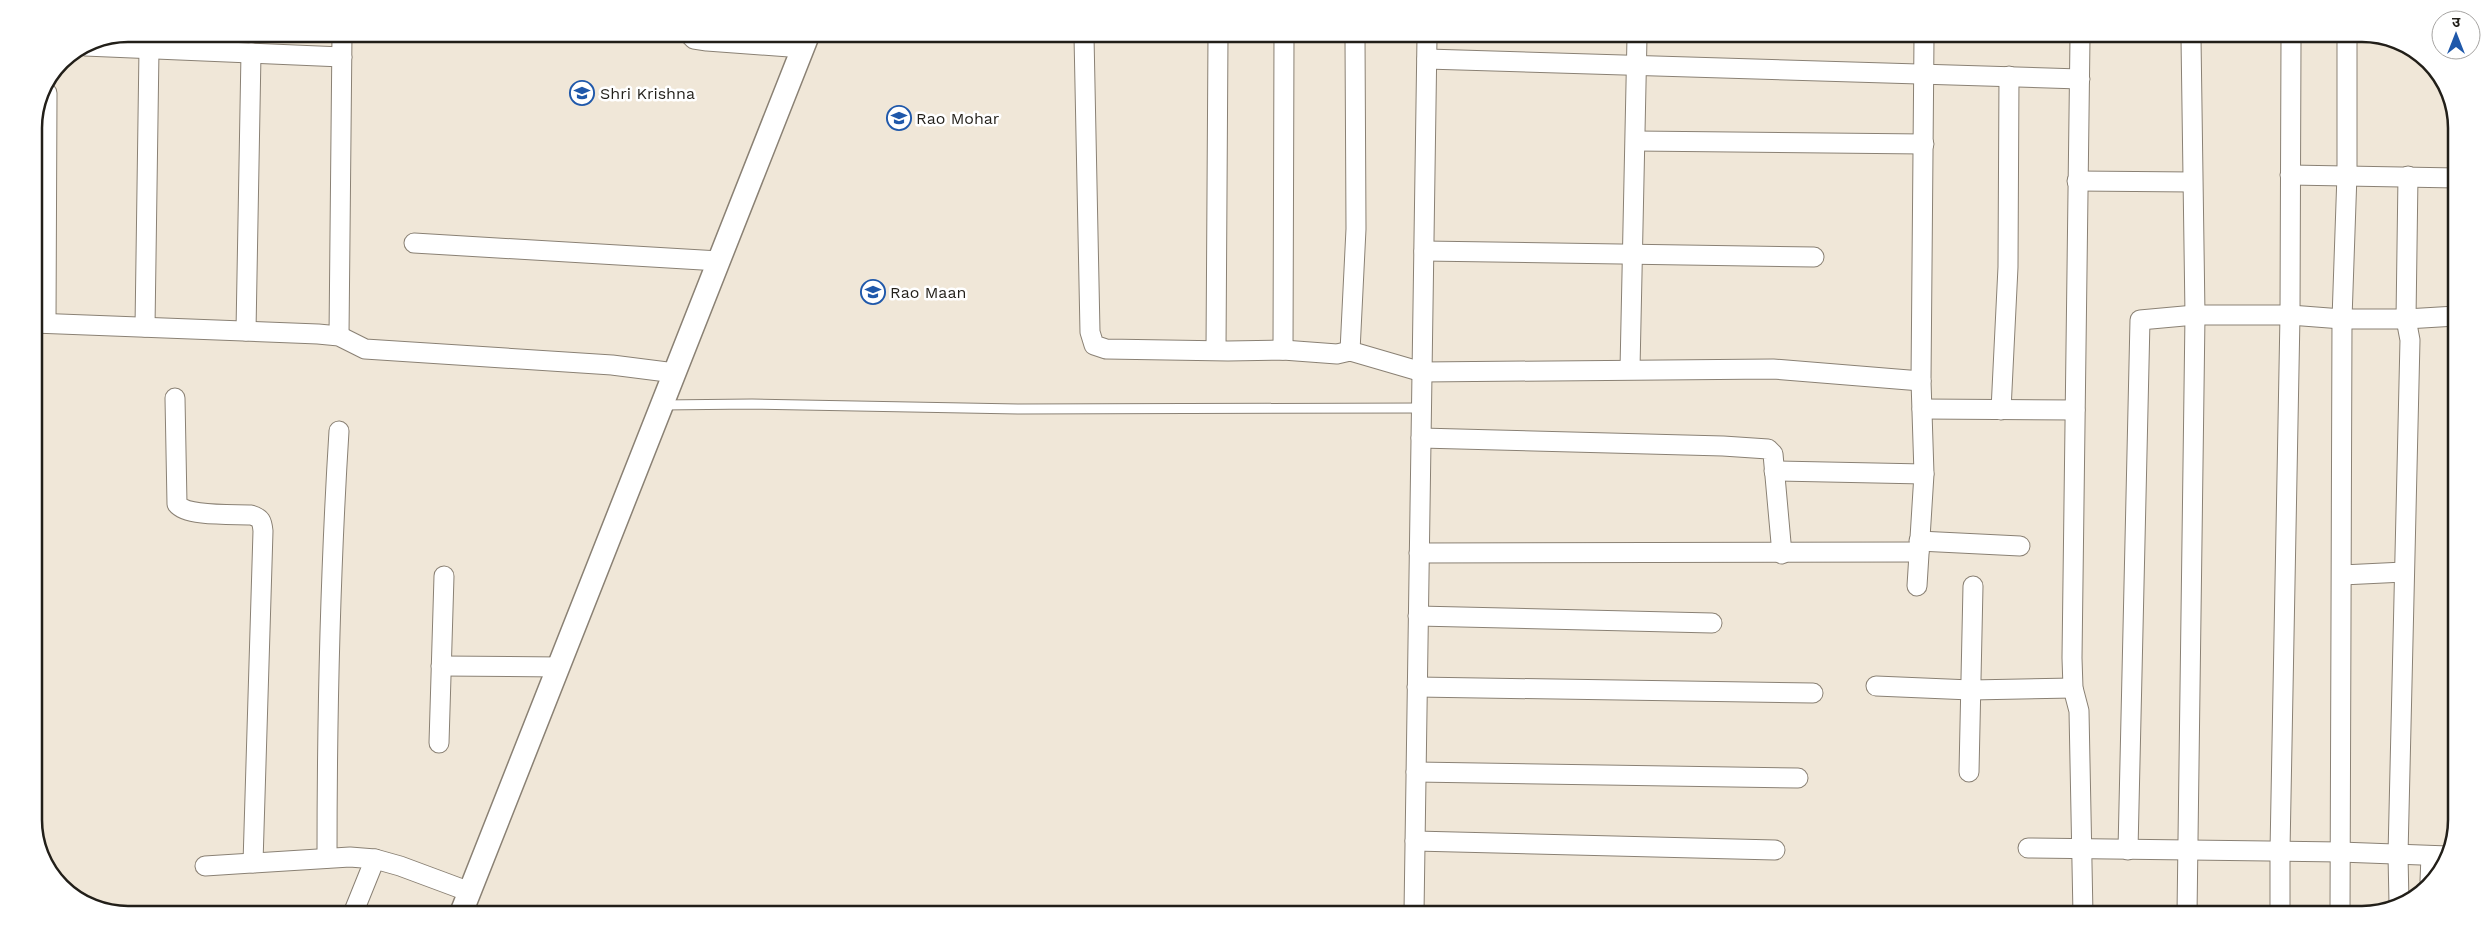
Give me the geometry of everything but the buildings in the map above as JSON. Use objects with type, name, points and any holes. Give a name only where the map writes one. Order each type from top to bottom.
[{"type":"street","points":[[339,336],[342,42]]},
{"type":"street","points":[[205,866],[327,858],[375,859],[400,866],[466,902],[805,42]]},
{"type":"street","points":[[1084,42],[1090,332],[1094,345],[1106,349],[1283,350],[1337,354],[1350,351],[1422,372],[1630,368],[1773,368],[1921,381]]},
{"type":"street","points":[[1216,350],[1218,42]]},
{"type":"street","points":[[1283,350],[1284,42]]},
{"type":"street","points":[[1350,351],[1356,228],[1355,42]]},
{"type":"street","points":[[1414,906],[1427,42]]},
{"type":"street","points":[[1630,368],[1637,42]]},
{"type":"street","points":[[1917,586],[1924,474],[1921,381],[1924,42]]},
{"type":"street","points":[[2080,42],[2073,688],[2079,711],[2082,906]]},
{"type":"street","points":[[2187,906],[2194,315],[2191,42]]},
{"type":"street","points":[[2280,906],[2290,315],[2291,42]]},
{"type":"street","points":[[2340,906],[2342,319],[2347,174],[2347,42]]},
{"type":"street","points":[[103,47],[342,57]]},
{"type":"street","points":[[145,327],[149,49]]},
{"type":"street","points":[[246,331],[251,53]]},
{"type":"street","points":[[1427,59],[1923,72],[2080,79]]},
{"type":"street","points":[[2001,410],[2008,267],[2009,76]]},
{"type":"street","points":[[42,260],[48,100]]},
{"type":"street","points":[[1636,141],[1924,144]]},
{"type":"street","points":[[2290,175],[2347,174],[2448,178]]},
{"type":"street","points":[[2399,898],[2398,855],[2410,340],[2406,319],[2408,176]]},
{"type":"street","points":[[2077,181],[2192,182]]},
{"type":"street","points":[[414,243],[719,261]]},
{"type":"street","points":[[1424,251],[1633,256],[1814,257]]},
{"type":"street","points":[[2128,850],[2140,366],[2139,323],[2143,318],[2194,315],[2290,315],[2342,319],[2406,319],[2448,316]]},
{"type":"street","points":[[42,323],[339,336],[365,349],[612,365],[675,373]]},
{"type":"street","points":[[175,398],[177,504],[180,508],[191,512],[251,515],[259,517],[262,522],[263,541],[253,863]]},
{"type":"street","points":[[1922,409],[2076,410]]},
{"type":"street","points":[[327,858],[331,556],[340,431]]},
{"type":"street","points":[[1421,438],[1768,449],[1773,454],[1782,554]]},
{"type":"street","points":[[1774,471],[1924,474]]},
{"type":"street","points":[[1419,554],[1782,554],[1919,546],[2020,546]]},
{"type":"street","points":[[2342,575],[2404,572]]},
{"type":"street","points":[[439,743],[444,576]]},
{"type":"street","points":[[1969,772],[1973,586]]},
{"type":"street","points":[[1418,616],[1712,623]]},
{"type":"street","points":[[441,666],[559,667]]},
{"type":"street","points":[[1876,686],[1971,690],[2073,688]]},
{"type":"street","points":[[1417,687],[1814,693]]},
{"type":"street","points":[[1416,772],[1798,778]]},
{"type":"street","points":[[1415,841],[1775,850]]},
{"type":"street","points":[[2028,848],[2340,852],[2440,856]]},
{"type":"street","points":[[356,906],[375,859]]},
{"type":"lane","points":[[662,405],[1018,409],[1421,408]]},
{"type":"place","name":"Shri Krishna","points":[[582,93]]},
{"type":"place","name":"Rao Mohar","points":[[899,118]]},
{"type":"place","name":"Rao Maan","points":[[873,292]]}]
